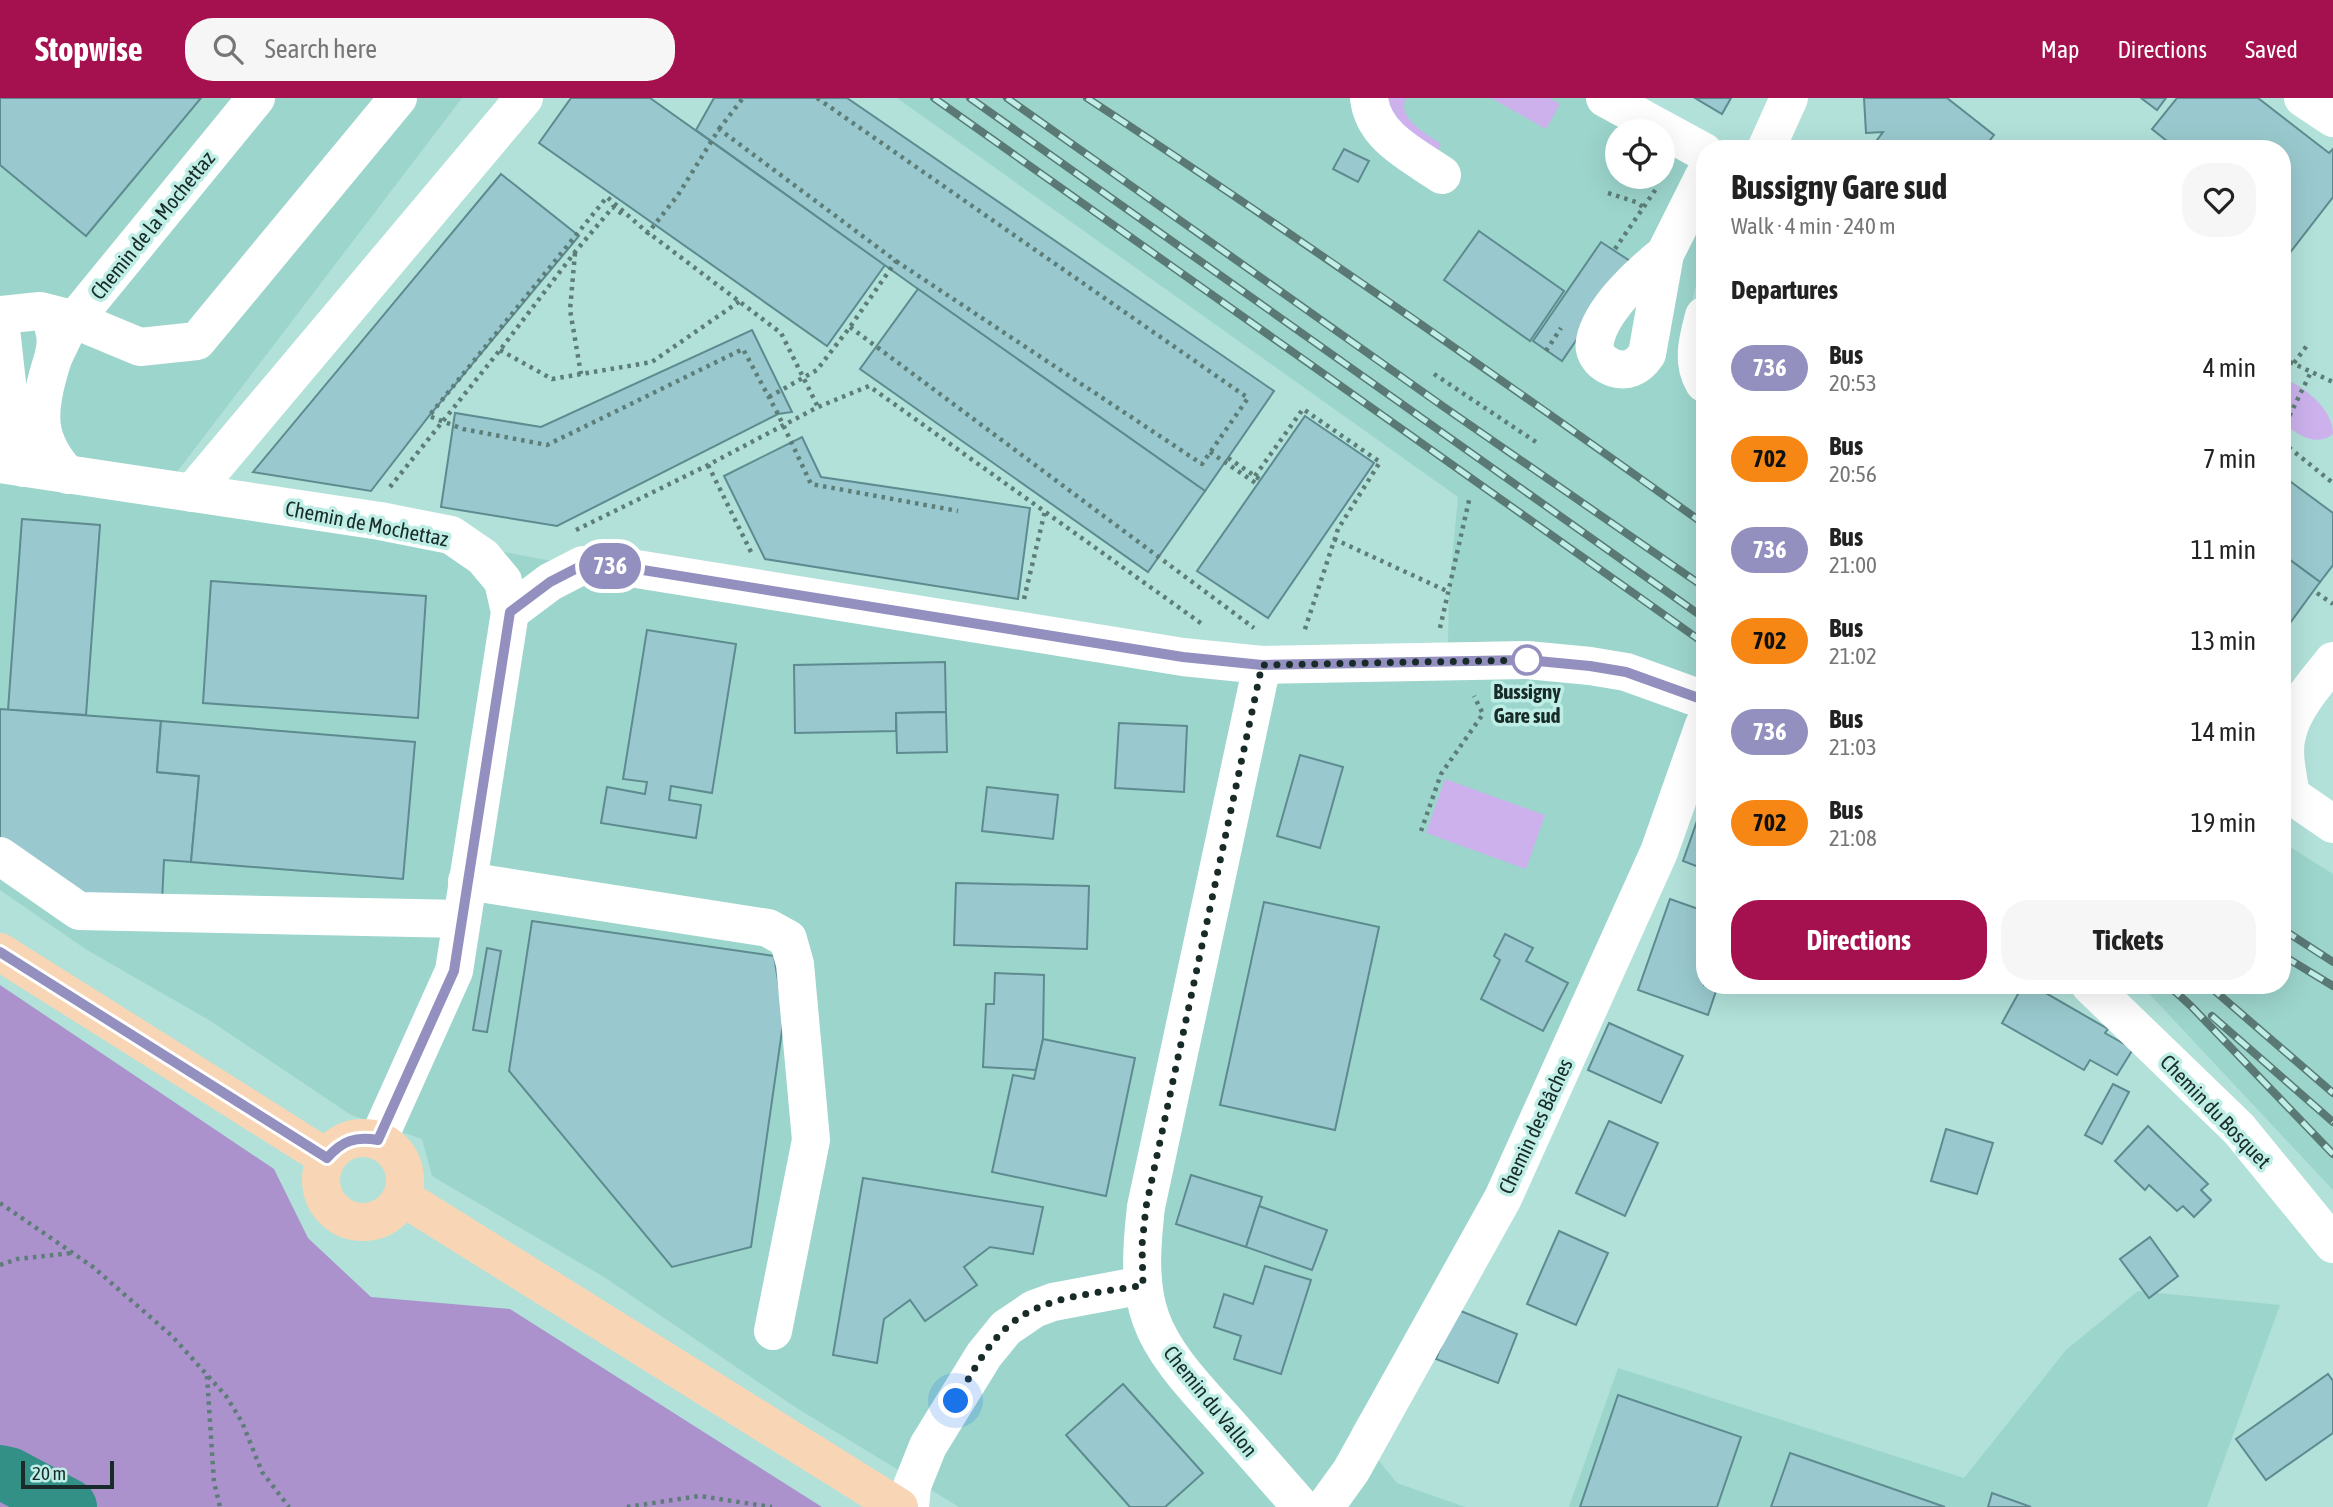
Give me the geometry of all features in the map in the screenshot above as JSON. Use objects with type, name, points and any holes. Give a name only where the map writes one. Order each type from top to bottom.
[{"type":"main road","points":[[0,952],[327,1158]]},
{"type":"main road","points":[[349,1140],[378,1140],[390,1147],[404,1170],[402,1196],[389,1212],[370,1221],[356,1221],[344,1217],[332,1209],[324,1198],[321,1184],[327,1158],[336,1147],[349,1140]]},
{"type":"main road","points":[[402,1196],[900,1507]]},
{"type":"street","name":"Chemin de la Mochettaz","points":[[68,475],[53,459],[44,439],[40,416],[41,396],[54,356],[67,329],[57,315],[256,98]]},
{"type":"street","points":[[12,466],[9,401],[0,318],[57,315],[140,347],[197,341],[398,98]]},
{"type":"street","points":[[192,493],[524,98]]},
{"type":"street","points":[[1369,98],[1376,124],[1390,139],[1442,175]]},
{"type":"street","points":[[1605,98],[1696,148]]},
{"type":"street","points":[[1770,140],[1789,98]]},
{"type":"street","points":[[2303,98],[2333,118]]},
{"type":"street","points":[[1665,254],[1696,192]]},
{"type":"street","name":"Chemin de Mochettaz","points":[[12,466],[380,521],[451,536],[483,557],[503,581],[510,612]]},
{"type":"street","points":[[378,1140],[454,971],[510,612],[550,582],[583,565],[618,566],[1183,657],[1261,649],[1432,661],[1527,660],[1626,672],[1696,697]]},
{"type":"street","name":"Chemin du Vallon","points":[[1261,649],[1146,1207],[1142,1245],[1143,1285],[1151,1319],[1167,1349],[1189,1380],[1301,1507]]},
{"type":"street","points":[[2291,722],[2333,661]]},
{"type":"street","name":"Chemin des Bâches","points":[[1325,1507],[1351,1471],[1503,1198],[1659,852],[1696,748]]},
{"type":"street","points":[[2291,795],[2333,824]]},
{"type":"street","points":[[0,856],[79,911],[462,919]]},
{"type":"street","points":[[467,881],[768,928],[788,939],[795,964],[811,1140],[773,1331]]},
{"type":"street","name":"Chemin du Bosquet","points":[[2099,994],[2239,1129],[2333,1244]]},
{"type":"street","points":[[910,1507],[912,1486],[928,1446],[984,1355],[1006,1328],[1034,1309],[1053,1302],[1143,1285]]},
{"type":"path","points":[[648,233],[678,195],[719,130],[743,98]]},
{"type":"path","points":[[719,130],[896,261],[1202,464],[1248,398],[817,98]]},
{"type":"path","points":[[1608,193],[1643,207]]},
{"type":"path","points":[[648,233],[607,197],[429,416],[463,429],[547,445],[743,349],[811,484],[958,511]]},
{"type":"path","points":[[383,495],[613,207],[780,333],[818,407]]},
{"type":"path","points":[[575,252],[570,310],[581,374]]},
{"type":"path","points":[[769,397],[817,370],[896,261]]},
{"type":"path","points":[[500,350],[552,379],[652,362],[740,301]]},
{"type":"path","points":[[850,327],[1261,649]]},
{"type":"path","points":[[2308,344],[2292,363],[2333,382]]},
{"type":"path","points":[[2291,413],[2311,372]]},
{"type":"path","points":[[1434,374],[1536,442]]},
{"type":"path","points":[[574,531],[818,407],[869,386],[1212,631]]},
{"type":"path","points":[[1255,476],[1303,409],[1380,462],[1334,538],[1301,642]]},
{"type":"path","points":[[2291,449],[2333,482]]},
{"type":"path","points":[[1210,452],[1259,482],[1255,476],[1228,458]]},
{"type":"path","points":[[708,465],[754,557]]},
{"type":"path","points":[[1432,661],[1470,496]]},
{"type":"path","points":[[1021,611],[1045,511]]},
{"type":"path","points":[[1334,538],[1448,592]]},
{"type":"path","points":[[2317,593],[2333,603]]},
{"type":"path","points":[[1421,831],[1441,774],[1483,714],[1474,694]]},
{"type":"path","points":[[0,1203],[93,1267],[172,1336],[226,1396],[242,1422],[261,1472],[289,1507]]},
{"type":"path","points":[[0,1265],[17,1259],[73,1253]]},
{"type":"path","points":[[207,1375],[214,1482],[219,1507]]},
{"type":"path","points":[[626,1507],[699,1496],[772,1507]]},
{"type":"shaded area","points":[[0,98],[462,98],[164,489],[902,626],[1262,665],[1448,644],[1449,592],[1458,497],[897,98],[1614,98],[1651,119],[1605,119],[1605,189],[1675,189],[1675,133],[1696,144],[1696,285],[1678,360],[1696,385],[1696,738],[1499,1190],[1352,1428],[1397,1483],[1465,1507],[959,1507],[795,1407],[604,1277],[432,1176],[422,1139],[351,1115],[209,1020],[87,950],[0,890]]},
{"type":"shaded area","points":[[1382,98],[1406,98],[1405,112],[1409,119],[1441,144],[1438,150],[1396,123]]},
{"type":"shaded area","points":[[1491,98],[1549,98],[1560,104],[1546,129]]},
{"type":"shaded area","points":[[2291,382],[2308,393],[2322,407],[2328,415],[2333,434],[2320,440],[2300,435],[2291,428]]},
{"type":"shaded area","points":[[1445,779],[1545,815],[1526,869],[1426,833]]},
{"type":"shaded area","points":[[2291,848],[2333,874],[2333,1190],[2149,994],[2291,994]]},
{"type":"shaded area","points":[[0,985],[274,1169],[308,1238],[371,1297],[510,1309],[822,1507],[0,1507]]},
{"type":"shaded area","points":[[2138,1291],[2280,1305],[2207,1507],[1569,1507],[1618,1368],[1964,1478],[2066,1350]]},
{"type":"building","points":[[0,98],[201,98],[86,236],[0,165]]},
{"type":"building","points":[[571,98],[650,98],[885,265],[827,346],[539,143]]},
{"type":"building","points":[[714,98],[847,98],[1274,391],[1205,491],[696,130]]},
{"type":"building","points":[[1695,98],[1731,98],[1722,114]]},
{"type":"building","points":[[1864,98],[1947,98],[1994,135],[1990,140],[1877,140],[1883,132],[1866,133]]},
{"type":"building","points":[[2141,98],[2166,98],[2157,110]]},
{"type":"building","points":[[2177,98],[2258,98],[2329,153],[2333,149],[2333,197],[2291,251],[2291,140],[2166,140],[2152,129]]},
{"type":"building","points":[[1344,149],[1369,161],[1358,182],[1333,169]]},
{"type":"building","points":[[501,174],[579,236],[429,416],[371,491],[253,472]]},
{"type":"building","points":[[1479,231],[1564,291],[1530,341],[1444,280]]},
{"type":"building","points":[[1601,242],[1630,261],[1562,361],[1533,341]]},
{"type":"building","points":[[918,289],[1205,491],[1148,572],[860,369]]},
{"type":"building","points":[[752,330],[792,412],[778,414],[557,526],[441,507],[455,413],[541,427]]},
{"type":"building","points":[[1305,416],[1374,463],[1268,618],[1197,571]]},
{"type":"building","points":[[802,437],[821,477],[1030,508],[1018,599],[765,559],[724,476]]},
{"type":"building","points":[[2291,482],[2333,513],[2333,565],[2320,582],[2291,561]]},
{"type":"building","points":[[22,519],[100,525],[86,715],[8,710]]},
{"type":"building","points":[[2291,561],[2320,582],[2291,622]]},
{"type":"building","points":[[211,581],[426,596],[418,718],[203,703]]},
{"type":"building","points":[[647,630],[736,644],[712,793],[671,786],[669,800],[701,805],[696,838],[601,823],[607,787],[645,794],[647,782],[623,779]]},
{"type":"building","points":[[945,662],[946,712],[896,713],[896,731],[795,733],[794,665]]},
{"type":"building","points":[[0,709],[161,721],[157,772],[199,776],[191,862],[164,860],[162,902],[81,897],[0,840]]},
{"type":"building","points":[[946,712],[947,752],[897,753],[896,713]]},
{"type":"building","points":[[161,721],[415,742],[403,879],[191,862],[199,776],[157,772]]},
{"type":"building","points":[[1119,723],[1187,726],[1184,792],[1115,788]]},
{"type":"building","points":[[1300,755],[1343,767],[1320,848],[1277,836]]},
{"type":"building","points":[[987,787],[1058,795],[1053,839],[982,831]]},
{"type":"building","points":[[1696,824],[1696,866],[1683,861]]},
{"type":"building","points":[[956,883],[1089,886],[1087,949],[954,945]]},
{"type":"building","points":[[1670,899],[1696,908],[1696,994],[1715,994],[1708,1015],[1638,990]]},
{"type":"building","points":[[1264,902],[1379,927],[1335,1130],[1220,1105]]},
{"type":"building","points":[[532,921],[774,956],[784,1017],[751,1247],[672,1267],[509,1071]]},
{"type":"building","points":[[1505,934],[1533,948],[1526,961],[1568,983],[1543,1031],[1481,999],[1500,960],[1494,956]]},
{"type":"building","points":[[487,948],[501,951],[487,1032],[473,1030]]},
{"type":"building","points":[[995,973],[1044,975],[1043,1039],[1036,1070],[983,1067],[986,1004],[994,1004]]},
{"type":"building","points":[[2018,994],[2048,994],[2108,1029],[2105,1033],[2133,1049],[2117,1075],[2090,1060],[2084,1070],[2002,1023]]},
{"type":"building","points":[[1609,1023],[1683,1056],[1661,1103],[1588,1070]]},
{"type":"building","points":[[1043,1039],[1135,1058],[1106,1196],[992,1172],[1013,1075],[1034,1079]]},
{"type":"building","points":[[2113,1084],[2129,1092],[2102,1144],[2085,1135]]},
{"type":"building","points":[[1609,1121],[1658,1143],[1625,1216],[1576,1193]]},
{"type":"building","points":[[2148,1126],[2208,1184],[2201,1190],[2211,1200],[2194,1217],[2183,1206],[2177,1211],[2149,1185],[2145,1190],[2115,1161]]},
{"type":"building","points":[[1946,1129],[1993,1143],[1977,1194],[1931,1181]]},
{"type":"building","points":[[1191,1175],[1262,1197],[1246,1247],[1176,1224]]},
{"type":"building","points":[[863,1178],[1043,1207],[1033,1254],[990,1247],[964,1267],[977,1285],[925,1321],[910,1300],[884,1319],[877,1363],[833,1355]]},
{"type":"building","points":[[1259,1206],[1327,1230],[1312,1270],[1246,1247]]},
{"type":"building","points":[[1559,1231],[1608,1253],[1576,1325],[1527,1304]]},
{"type":"building","points":[[2150,1237],[2178,1276],[2149,1298],[2120,1259]]},
{"type":"building","points":[[1265,1266],[1311,1280],[1281,1374],[1234,1359],[1241,1336],[1214,1327],[1224,1294],[1253,1304]]},
{"type":"building","points":[[1456,1309],[1517,1334],[1498,1383],[1436,1359]]},
{"type":"building","points":[[2328,1374],[2333,1381],[2333,1433],[2266,1480],[2236,1439]]},
{"type":"building","points":[[1123,1384],[1203,1473],[1165,1507],[1130,1507],[1066,1435]]},
{"type":"building","points":[[1618,1395],[1741,1437],[1717,1507],[1580,1507]]},
{"type":"building","points":[[1790,1453],[1945,1507],[1771,1507]]},
{"type":"building","points":[[1992,1493],[2031,1507],[1988,1507]]},
{"type":"waterway","points":[[0,1473],[9,1475],[69,1507]]},
{"type":"railway","points":[[934,98],[1696,637]]},
{"type":"railway","points":[[970,98],[1696,612]]},
{"type":"railway","points":[[1007,98],[1696,581]]},
{"type":"railway","points":[[1087,98],[1398,308],[1696,518]]},
{"type":"railway","points":[[2291,935],[2333,962]]},
{"type":"railway","points":[[2291,960],[2333,986]]},
{"type":"railway","points":[[2178,994],[2333,1154]]},
{"type":"railway","points":[[2218,994],[2333,1093]]},
{"type":"railway","points":[[2212,1016],[2333,1122]]},
{"type":"bus line","name":"736","points":[[0,952],[327,1158],[336,1147],[349,1140],[378,1140],[454,971],[510,612],[550,582],[583,565],[618,566],[1183,657],[1262,665],[1527,660],[1626,672],[1696,697]]},
{"type":"place","name":"Bussigny Gare sud","points":[[1527,660]]},
{"type":"route","points":[[956,1401],[984,1355],[1006,1328],[1034,1309],[1053,1302],[1143,1285],[1142,1245],[1146,1207],[1262,665],[1527,660]]}]
